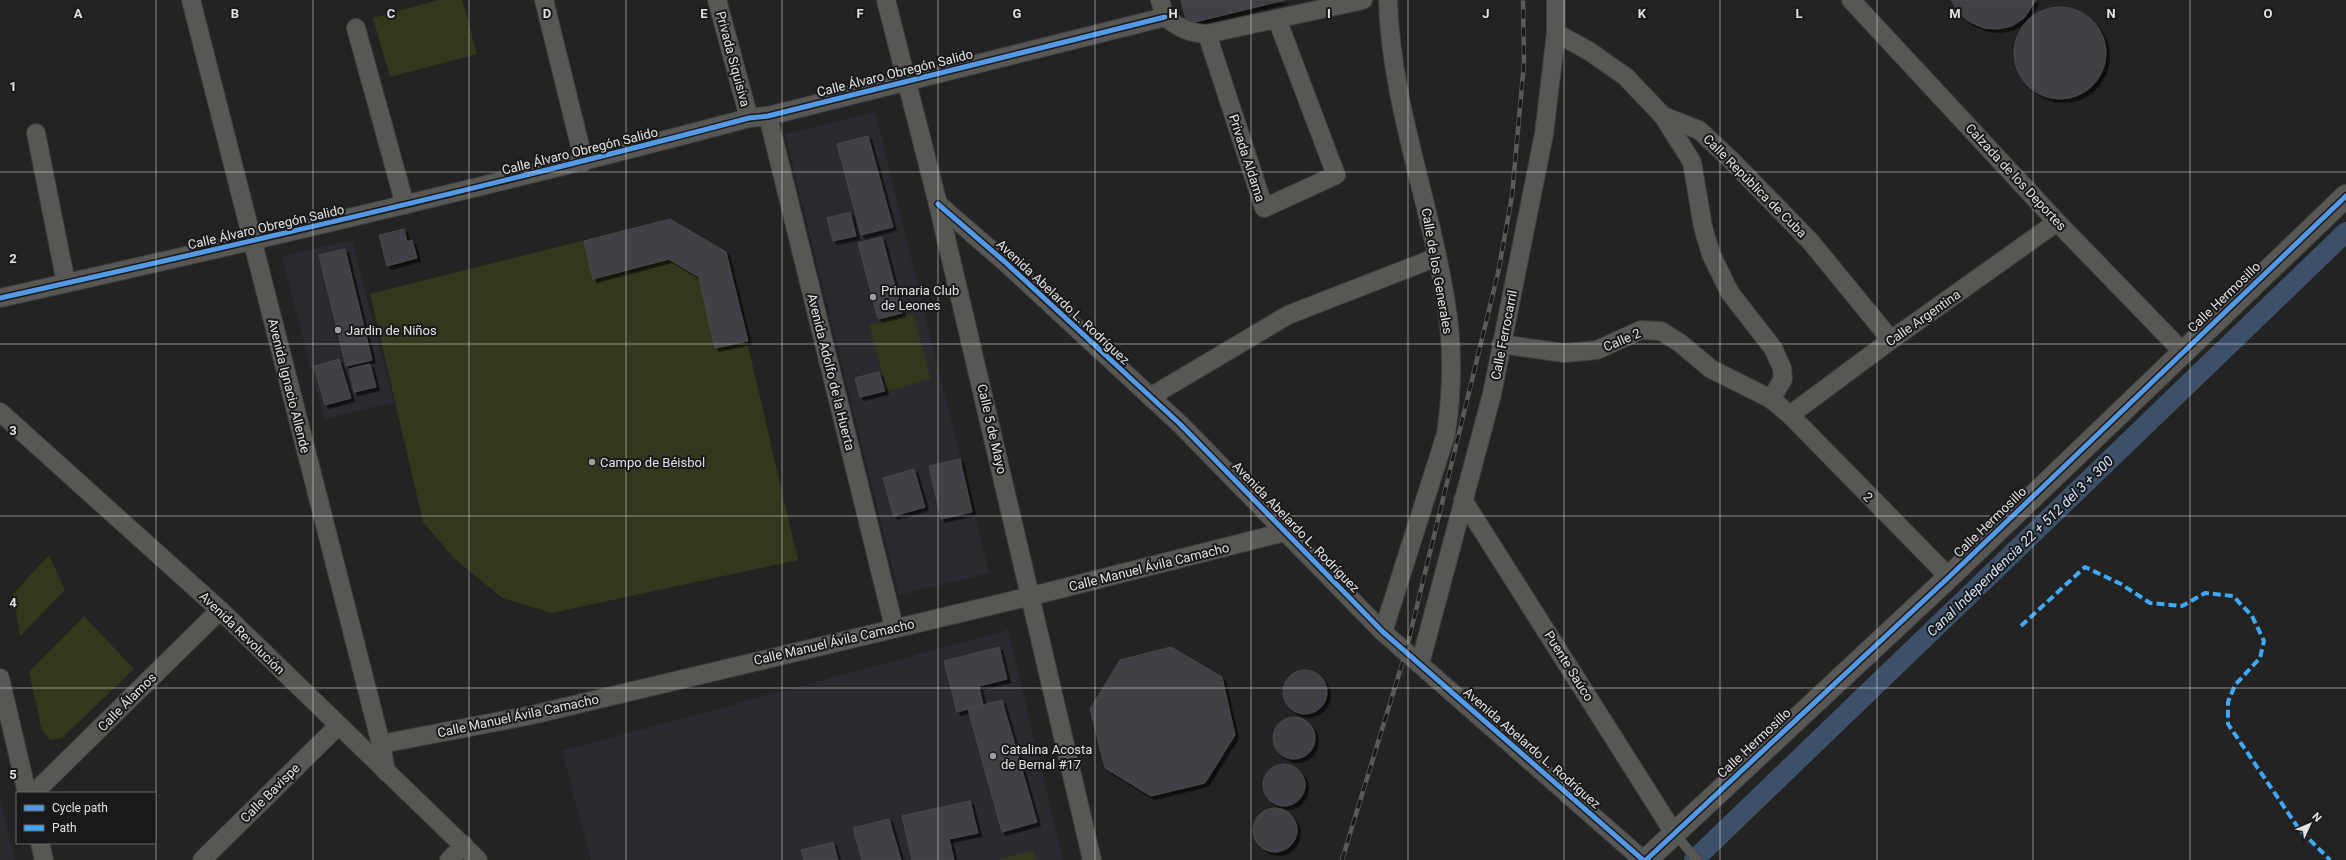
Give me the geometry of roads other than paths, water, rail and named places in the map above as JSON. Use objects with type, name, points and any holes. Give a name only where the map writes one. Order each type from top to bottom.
[{"type":"street","name":"Avenida Ignacio Allende","points":[[191,0],[381,744],[386,772]]},
{"type":"street","points":[[544,0],[584,162]]},
{"type":"street","name":"Privada Siquisiva","points":[[717,0],[749,118]]},
{"type":"street","name":"Calle 5 de Mayo","points":[[886,0],[938,204],[1032,596],[1092,860]]},
{"type":"street","points":[[1160,0],[1165,17],[1179,29],[1207,34],[1364,0]]},
{"type":"street","name":"Calle de los Generales","points":[[1383,632],[1446,434],[1450,403],[1449,326],[1437,257],[1397,78],[1390,40],[1388,0]]},
{"type":"street","name":"Calle Ferrocarril","points":[[1420,664],[1492,394],[1544,134],[1556,33],[1556,0]]},
{"type":"street","name":"Calzada de los Deportes","points":[[1851,0],[2057,222],[2183,352]]},
{"type":"street","name":"Calle Álvaro Obregón Salido","points":[[0,298],[252,242],[584,162],[749,118],[768,116],[1165,17]]},
{"type":"street","name":"Privada Aldama","points":[[1207,34],[1264,208],[1336,175],[1277,19]]},
{"type":"street","points":[[356,28],[405,205]]},
{"type":"street","name":"Calle República de Cuba","points":[[1556,33],[1589,51],[1626,77],[1663,116],[1699,130],[1732,161],[1810,241],[1891,340]]},
{"type":"street","name":"Avenida Adolfo de la Huerta","points":[[768,116],[894,627]]},
{"type":"street","points":[[1663,116],[1692,162],[1703,227],[1711,254],[1730,293],[1773,348],[1782,368],[1783,379],[1770,399]]},
{"type":"street","points":[[36,133],[66,284]]},
{"type":"street","name":"Calle Hermosillo","points":[[1645,860],[1949,577],[2346,196]]},
{"type":"street","name":"Avenida Abelardo L. Rodríguez","points":[[938,204],[1005,262],[1181,425],[1383,632],[1645,860]]},
{"type":"street","name":"Calle Argentina","points":[[1790,415],[1891,340],[2057,222]]},
{"type":"street","points":[[1150,397],[1288,315],[1437,257]]},
{"type":"street","name":"Calle 2","points":[[1501,344],[1564,353],[1597,350],[1641,330],[1661,331],[1680,342],[1711,368],[1770,399],[1790,415]]},
{"type":"street","name":"Avenida Revolución","points":[[0,412],[220,610],[478,860]]},
{"type":"street","name":"2","points":[[1790,415],[1949,577]]},
{"type":"street","name":"Puente Saúco","points":[[1464,500],[1675,833]]},
{"type":"street","name":"Calle Manuel Ávila Camacho","points":[[381,744],[532,715],[894,627],[1032,596],[1285,532]]},
{"type":"street","name":"Calle Álamos","points":[[35,792],[220,610]]},
{"type":"street","points":[[0,678],[27,792]]},
{"type":"street","name":"Calle Bavispe","points":[[202,860],[338,726]]},
{"type":"street","points":[[40,844],[44,860]]},
{"type":"street","points":[[449,860],[464,846]]},
{"type":"lane","points":[[1675,833],[1697,860]]},
{"type":"waterway","name":"Canal Independencia 22 + 512 del 3 + 300","points":[[1694,860],[2346,232]]},
{"type":"railway","points":[[1342,860],[1406,651],[1498,273],[1512,196],[1524,63],[1523,0]]},
{"type":"place","name":"Primaria Club de Leones","points":[[873,297]]},
{"type":"place","name":"Jardin de Niños","points":[[338,330]]},
{"type":"place","name":"Campo de Béisbol","points":[[592,462]]},
{"type":"place","name":"Catalina Acosta de Bernal #17","points":[[993,756]]}]
